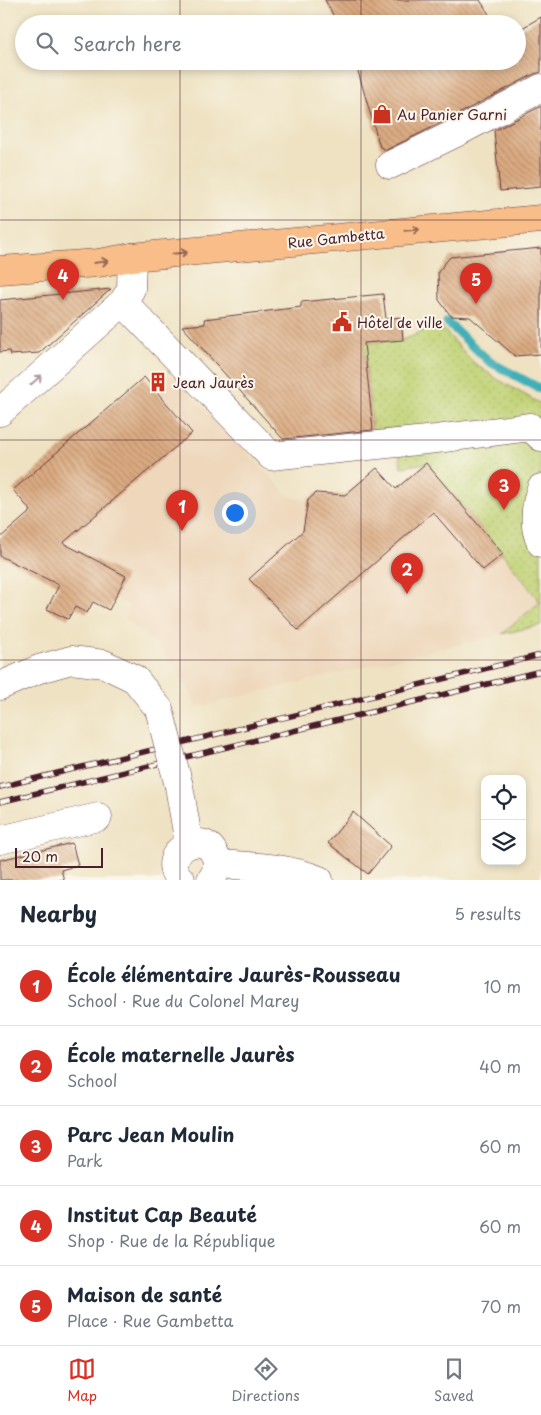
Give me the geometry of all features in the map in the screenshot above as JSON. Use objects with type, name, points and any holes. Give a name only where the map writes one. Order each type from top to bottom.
[{"type":"main road","name":"Rue Gambetta","points":[[0,270],[98,263],[132,257],[541,219]]},
{"type":"street","points":[[390,165],[541,88]]},
{"type":"street","points":[[0,412],[123,302],[131,289],[132,257]]},
{"type":"street","points":[[123,302],[271,456],[436,440],[530,427],[541,437]]},
{"type":"street","points":[[541,488],[536,502],[535,520],[541,543]]},
{"type":"street","points":[[0,686],[40,669],[72,660],[104,664],[134,679],[159,709],[180,786],[189,844]]},
{"type":"street","points":[[0,840],[98,817]]},
{"type":"street","points":[[174,879],[175,857],[178,852],[189,844],[202,844],[213,852],[214,872],[259,866],[299,872],[319,880]]},
{"type":"shaded area","points":[[171,375],[290,497],[308,500],[316,493],[337,502],[377,467],[396,489],[426,463],[503,554],[540,602],[502,634],[197,707],[177,668],[159,647],[124,618],[129,605],[115,597],[126,576],[70,547],[61,546],[13,490],[144,377],[157,392],[168,384],[165,380]]},
{"type":"green space","points":[[437,322],[474,363],[497,379],[541,404],[541,625],[502,634],[540,602],[503,554],[426,463],[401,467],[397,428],[373,431],[364,343],[403,340]]},
{"type":"building","points":[[325,0],[480,0],[489,15],[333,15]]},
{"type":"building","points":[[541,17],[541,72],[386,150],[380,147],[358,70],[526,70],[526,26]]},
{"type":"building","points":[[541,106],[541,187],[500,191],[494,131]]},
{"type":"building","points":[[541,248],[541,354],[515,356],[470,317],[451,316],[439,300],[438,272],[450,257]]},
{"type":"building","points":[[111,289],[39,353],[10,355],[9,351],[0,352],[0,300]]},
{"type":"building","points":[[383,294],[386,319],[401,317],[403,340],[364,343],[373,430],[283,439],[182,326],[205,324],[204,319],[301,307],[301,302]]},
{"type":"building","points":[[144,377],[192,433],[63,543],[126,576],[109,610],[93,602],[87,613],[75,607],[68,619],[47,609],[59,585],[0,556],[0,538],[31,511],[13,490]]},
{"type":"building","points":[[426,463],[503,554],[483,570],[433,512],[298,630],[249,579],[303,531],[308,500],[316,493],[345,495],[377,468],[396,489]]},
{"type":"building","points":[[353,812],[391,846],[368,874],[328,843]]},
{"type":"building","points":[[72,843],[78,865],[61,870],[64,880],[0,880],[0,860]]},
{"type":"waterway","points":[[447,322],[490,362],[541,389]]},
{"type":"railway","points":[[0,787],[541,655]]},
{"type":"railway","points":[[0,802],[541,671]]},
{"type":"place","name":"Au Panier Garni","points":[[382,114]]},
{"type":"place","name":"Institut Cap Beauté","points":[[63,300]]},
{"type":"place","name":"Maison de santé","points":[[476,304]]},
{"type":"place","name":"Hôtel de ville","points":[[342,322]]},
{"type":"place","name":"Jean Jaurès","points":[[158,382]]},
{"type":"place","name":"Parc Jean Moulin","points":[[504,510]]},
{"type":"place","name":"École élémentaire Jaurès-Rousseau","points":[[182,531]]},
{"type":"place","name":"École maternelle Jaurès","points":[[407,594]]}]
